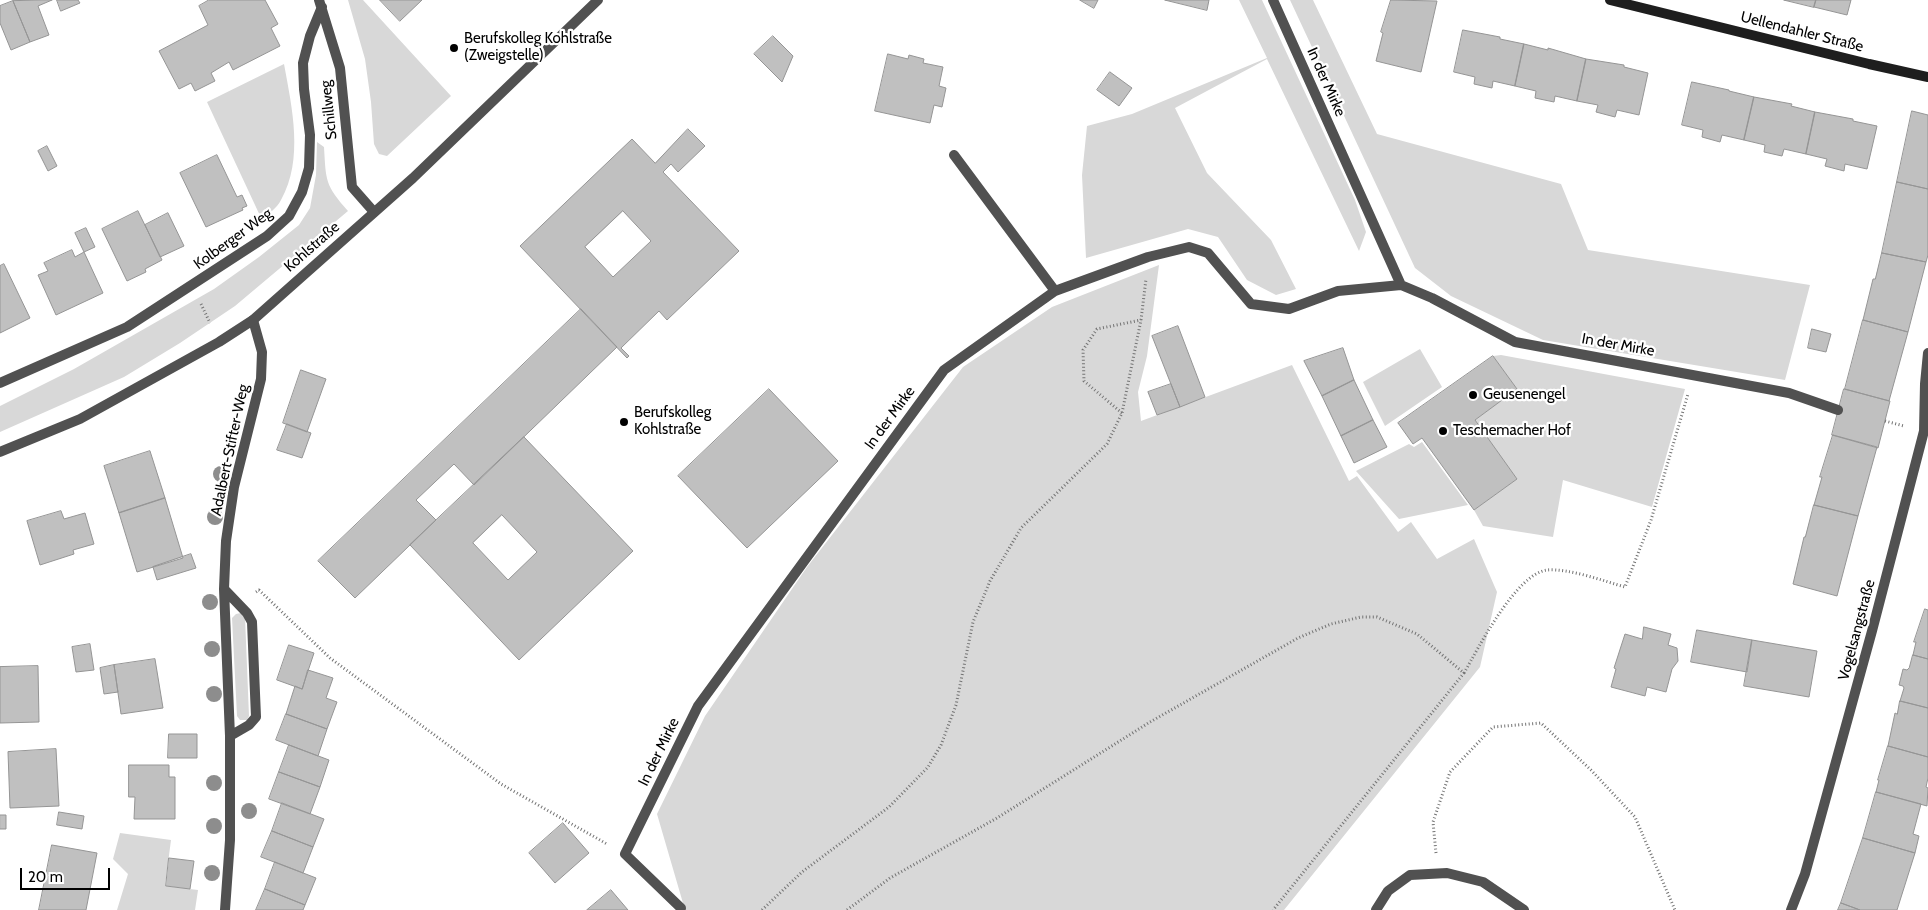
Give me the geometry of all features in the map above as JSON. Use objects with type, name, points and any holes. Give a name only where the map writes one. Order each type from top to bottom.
[{"type":"main road","name":"Uellendahler Straße","points":[[1610,0],[1928,77]]},
{"type":"street","name":"Kohlstraße","points":[[0,452],[80,419],[219,342],[253,320],[420,171],[598,0]]},
{"type":"street","name":"In der Mirke","points":[[1273,0],[1401,285]]},
{"type":"street","name":"Schillweg","points":[[320,4],[340,68],[352,186],[374,212]]},
{"type":"street","name":"Kolberger Weg","points":[[0,383],[127,327],[193,286],[267,236],[289,216],[302,192],[309,168],[310,135],[304,89],[303,63],[320,4]]},
{"type":"street","points":[[954,155],[1055,291]]},
{"type":"street","name":"In der Mirke","points":[[625,854],[698,706],[944,370],[1055,291],[1148,257],[1189,247],[1208,253],[1251,304],[1289,309],[1338,291],[1401,285],[1432,298],[1515,342],[1789,393],[1838,410]]},
{"type":"street","name":"Adalbert-Stifter-Weg","points":[[225,910],[230,840],[230,736],[224,589],[226,541],[234,486],[261,379],[262,352],[253,320]]},
{"type":"street","name":"Vogelsangstraße","points":[[1791,910],[1805,874],[1813,846],[1926,432],[1924,384],[1928,353]]},
{"type":"street","points":[[224,589],[247,613],[252,622],[256,717],[249,725],[230,736]]},
{"type":"street","points":[[625,854],[681,908]]},
{"type":"street","points":[[1376,910],[1388,891],[1410,875],[1447,873],[1483,882],[1524,910]]},
{"type":"path","points":[[762,910],[802,872],[889,807],[928,767],[942,745],[956,705],[973,622],[990,581],[1021,528],[1108,444],[1122,413],[1141,320],[1148,257]]},
{"type":"path","points":[[193,286],[219,342]]},
{"type":"path","points":[[1122,413],[1084,381],[1082,350],[1097,329],[1141,320]]},
{"type":"path","points":[[1273,910],[1464,673],[1493,624],[1522,585],[1533,575],[1547,570],[1572,573],[1625,587],[1651,520],[1694,374]]},
{"type":"path","points":[[238,603],[259,590],[330,658],[501,784],[625,854]]},
{"type":"path","points":[[847,910],[890,878],[997,818],[1150,722],[1298,638],[1332,624],[1361,617],[1376,617],[1417,634],[1464,673]]},
{"type":"path","points":[[1437,874],[1433,822],[1450,772],[1494,727],[1541,723],[1591,770],[1635,817],[1674,910]]},
{"type":"shaded area","points":[[348,0],[363,0],[451,96],[387,156],[379,154],[374,144],[365,59]]},
{"type":"shaded area","points":[[1239,0],[1262,0],[1355,200],[1366,232],[1359,251],[1267,59],[1175,108],[1207,173],[1271,240],[1296,289],[1276,295],[1247,280],[1218,237],[1188,229],[1086,258],[1082,175],[1087,126],[1132,114],[1267,58]]},
{"type":"shaded area","points":[[1290,0],[1313,0],[1377,134],[1561,184],[1588,250],[1810,285],[1785,380],[1543,340],[1451,296],[1415,268]]},
{"type":"shaded area","points":[[284,64],[293,116],[294,151],[292,168],[281,200],[262,220],[207,102]]},
{"type":"shaded area","points":[[317,142],[324,147],[328,182],[335,195],[348,211],[235,306],[180,343],[124,377],[0,432],[0,406],[74,369],[214,289],[259,257],[299,225],[310,208],[316,175]]},
{"type":"shaded area","points":[[1159,265],[1147,356],[1138,392],[1141,421],[1292,365],[1349,481],[1357,476],[1398,532],[1411,522],[1437,559],[1474,539],[1497,592],[1480,667],[1284,910],[685,910],[657,814],[705,716],[807,567],[963,367],[1052,307]]},
{"type":"shaded area","points":[[1420,349],[1442,387],[1385,426],[1363,382]]},
{"type":"shaded area","points":[[1501,355],[1685,389],[1652,507],[1563,480],[1553,537],[1483,526],[1474,510],[1517,479],[1475,420],[1517,389],[1493,356]]},
{"type":"shaded area","points":[[1422,442],[1468,505],[1399,519],[1356,471],[1409,444],[1414,447]]},
{"type":"shaded area","points":[[241,613],[245,617],[249,716],[247,720],[240,720],[237,716],[232,618],[236,614]]},
{"type":"shaded area","points":[[120,833],[171,840],[165,886],[198,890],[195,910],[117,910],[128,874],[113,859]]},
{"type":"building","points":[[52,0],[38,6],[49,35],[30,42],[13,1]]},
{"type":"building","points":[[57,0],[78,0],[80,3],[61,11]]},
{"type":"building","points":[[209,0],[265,0],[278,24],[271,28],[280,46],[233,70],[229,62],[211,73],[215,81],[195,91],[191,83],[179,89],[159,51],[208,25],[199,6]]},
{"type":"building","points":[[380,0],[422,0],[400,21]]},
{"type":"building","points":[[1080,0],[1098,0],[1094,8]]},
{"type":"building","points":[[1165,0],[1209,0],[1207,10]]},
{"type":"building","points":[[1391,0],[1437,1],[1421,72],[1376,61],[1383,33],[1381,32]]},
{"type":"building","points":[[1784,0],[1816,0],[1814,7]]},
{"type":"building","points":[[1816,0],[1851,0],[1847,15],[1814,7]]},
{"type":"building","points":[[13,1],[30,42],[11,50],[0,23],[0,6]]},
{"type":"building","points":[[1463,30],[1524,44],[1515,86],[1493,81],[1492,88],[1474,84],[1475,77],[1454,72]]},
{"type":"building","points":[[773,36],[793,56],[782,82],[754,54]]},
{"type":"building","points":[[1524,44],[1548,50],[1548,48],[1586,59],[1577,101],[1555,96],[1554,102],[1535,98],[1536,91],[1515,86]]},
{"type":"building","points":[[888,54],[908,59],[909,55],[924,59],[923,63],[943,67],[939,86],[946,88],[942,107],[934,105],[930,123],[875,111]]},
{"type":"building","points":[[1586,59],[1624,65],[1624,67],[1648,73],[1639,115],[1617,110],[1615,117],[1596,112],[1598,105],[1577,101]]},
{"type":"building","points":[[1110,72],[1132,88],[1119,106],[1097,90]]},
{"type":"building","points":[[1692,82],[1754,97],[1744,140],[1722,135],[1720,142],[1702,137],[1703,130],[1682,125]]},
{"type":"building","points":[[1754,97],[1792,104],[1791,106],[1815,112],[1806,154],[1784,149],[1782,156],[1764,152],[1765,145],[1744,140]]},
{"type":"building","points":[[1912,111],[1928,115],[1928,189],[1897,182]]},
{"type":"building","points":[[1815,112],[1853,119],[1853,121],[1877,126],[1867,169],[1845,164],[1844,171],[1825,166],[1827,159],[1806,154]]},
{"type":"building","points":[[688,129],[705,146],[678,172],[671,164],[663,172],[739,251],[667,320],[659,311],[621,348],[629,356],[627,358],[520,246],[632,139],[655,163]],"holes":[[[623,211],[651,241],[613,277],[585,247]]]},
{"type":"building","points":[[47,146],[57,166],[48,171],[38,151]]},
{"type":"building","points":[[217,155],[237,197],[242,195],[247,206],[242,208],[243,210],[206,227],[180,173]]},
{"type":"building","points":[[1897,182],[1928,189],[1928,255],[1926,262],[1882,253]]},
{"type":"building","points":[[138,211],[162,260],[145,269],[146,272],[127,281],[102,229]]},
{"type":"building","points":[[168,213],[184,246],[160,257],[145,225]]},
{"type":"building","points":[[86,228],[95,247],[84,252],[75,233]]},
{"type":"building","points":[[72,250],[75,257],[84,252],[103,293],[56,315],[38,275],[48,271],[44,263]]},
{"type":"building","points":[[1882,253],[1926,262],[1908,332],[1863,320],[1873,279],[1875,279]]},
{"type":"building","points":[[4,264],[30,318],[0,333],[0,266]]},
{"type":"building","points":[[581,309],[617,347],[474,485],[454,464],[416,500],[436,520],[355,598],[318,561]]},
{"type":"building","points":[[1863,320],[1908,332],[1889,401],[1845,389]]},
{"type":"building","points":[[1178,326],[1205,397],[1180,407],[1152,336]]},
{"type":"building","points":[[1812,329],[1831,334],[1826,352],[1808,348]]},
{"type":"building","points":[[1343,348],[1354,380],[1322,396],[1304,361]]},
{"type":"building","name":"Teschemacher Hof","points":[[1493,356],[1517,389],[1475,420],[1517,479],[1474,510],[1422,438],[1413,444],[1398,423]]},
{"type":"building","points":[[301,370],[326,379],[307,432],[283,423]]},
{"type":"building","points":[[1354,380],[1373,420],[1341,436],[1322,396]]},
{"type":"building","points":[[1171,384],[1180,407],[1157,415],[1148,392]]},
{"type":"building","points":[[769,389],[838,461],[747,548],[678,476]]},
{"type":"building","points":[[1844,389],[1890,401],[1878,448],[1832,435]]},
{"type":"building","points":[[1373,420],[1387,447],[1354,463],[1341,436]]},
{"type":"building","points":[[287,424],[311,433],[302,458],[277,450]]},
{"type":"building","points":[[1833,435],[1877,447],[1858,516],[1814,505],[1822,477],[1820,477]]},
{"type":"building","points":[[524,437],[633,551],[519,660],[410,545]],"holes":[[[502,515],[537,552],[508,580],[473,543]]]},
{"type":"building","points":[[150,451],[165,498],[119,513],[104,466]]},
{"type":"building","points":[[165,498],[183,558],[137,572],[119,513]]},
{"type":"building","points":[[1814,505],[1858,516],[1837,596],[1793,584]]},
{"type":"building","points":[[61,511],[64,519],[85,513],[94,544],[73,550],[74,554],[40,565],[27,521]]},
{"type":"building","points":[[191,554],[196,568],[157,580],[153,567]]},
{"type":"building","points":[[1925,609],[1928,610],[1928,659],[1913,655],[1916,642],[1914,642]]},
{"type":"building","points":[[1644,627],[1671,634],[1668,645],[1677,648],[1678,661],[1672,669],[1666,692],[1647,687],[1645,696],[1611,687],[1616,669],[1614,668],[1625,634],[1642,639]]},
{"type":"building","points":[[1697,630],[1752,640],[1747,672],[1691,662]]},
{"type":"building","points":[[1752,640],[1817,651],[1809,697],[1744,686]]},
{"type":"building","points":[[90,644],[94,670],[76,672],[72,647]]},
{"type":"building","points":[[289,645],[314,653],[302,689],[277,680]]},
{"type":"building","points":[[1913,655],[1928,659],[1928,708],[1900,701],[1904,688],[1899,685],[1903,669],[1907,670],[1909,668]]},
{"type":"building","points":[[155,659],[163,708],[121,714],[114,665]]},
{"type":"building","points":[[114,665],[118,692],[104,694],[100,668]]},
{"type":"building","points":[[38,666],[39,722],[0,723],[0,667]]},
{"type":"building","points":[[308,670],[333,678],[326,698],[337,702],[327,729],[286,714],[295,686],[302,689]]},
{"type":"building","points":[[1900,701],[1928,708],[1928,757],[1888,746],[1895,713],[1897,714]]},
{"type":"building","points":[[286,714],[327,729],[318,756],[276,740]]},
{"type":"building","points":[[169,734],[197,734],[197,758],[168,758]]},
{"type":"building","points":[[289,745],[329,760],[320,787],[279,772]]},
{"type":"building","points":[[1888,746],[1928,757],[1927,806],[1876,792]]},
{"type":"building","points":[[56,749],[59,806],[10,808],[8,752]]},
{"type":"building","points":[[129,765],[169,765],[169,777],[175,777],[175,819],[134,819],[135,797],[129,797]]},
{"type":"building","points":[[279,772],[320,787],[310,814],[269,799]]},
{"type":"building","points":[[1876,792],[1921,804],[1913,834],[1919,836],[1915,853],[1863,838]]},
{"type":"building","points":[[282,803],[324,819],[313,847],[272,831]]},
{"type":"building","points":[[59,812],[84,816],[82,829],[57,825]]},
{"type":"building","points":[[0,815],[6,815],[6,829],[0,829]]},
{"type":"building","points":[[563,823],[589,853],[555,883],[529,853]]},
{"type":"building","points":[[272,831],[313,847],[303,873],[261,857]]},
{"type":"building","points":[[1863,838],[1915,853],[1897,910],[1860,910],[1841,903]]},
{"type":"building","points":[[52,845],[97,853],[86,910],[39,910]]},
{"type":"building","points":[[169,858],[194,861],[190,889],[166,886]]},
{"type":"building","points":[[275,862],[316,878],[305,905],[265,889]]},
{"type":"building","points":[[265,889],[305,905],[303,910],[256,910]]},
{"type":"building","points":[[611,890],[628,910],[587,910]]},
{"type":"building","points":[[1841,903],[1860,910],[1838,910]]},
{"type":"place","name":"Berufskolleg Kohlstraße (Zweigstelle)","points":[[454,48]]},
{"type":"place","name":"Geusenengel","points":[[1473,395]]},
{"type":"place","name":"Berufskolleg Kohlstraße","points":[[624,422]]},
{"type":"place","name":"Teschemacher Hof","points":[[1443,431]]}]
